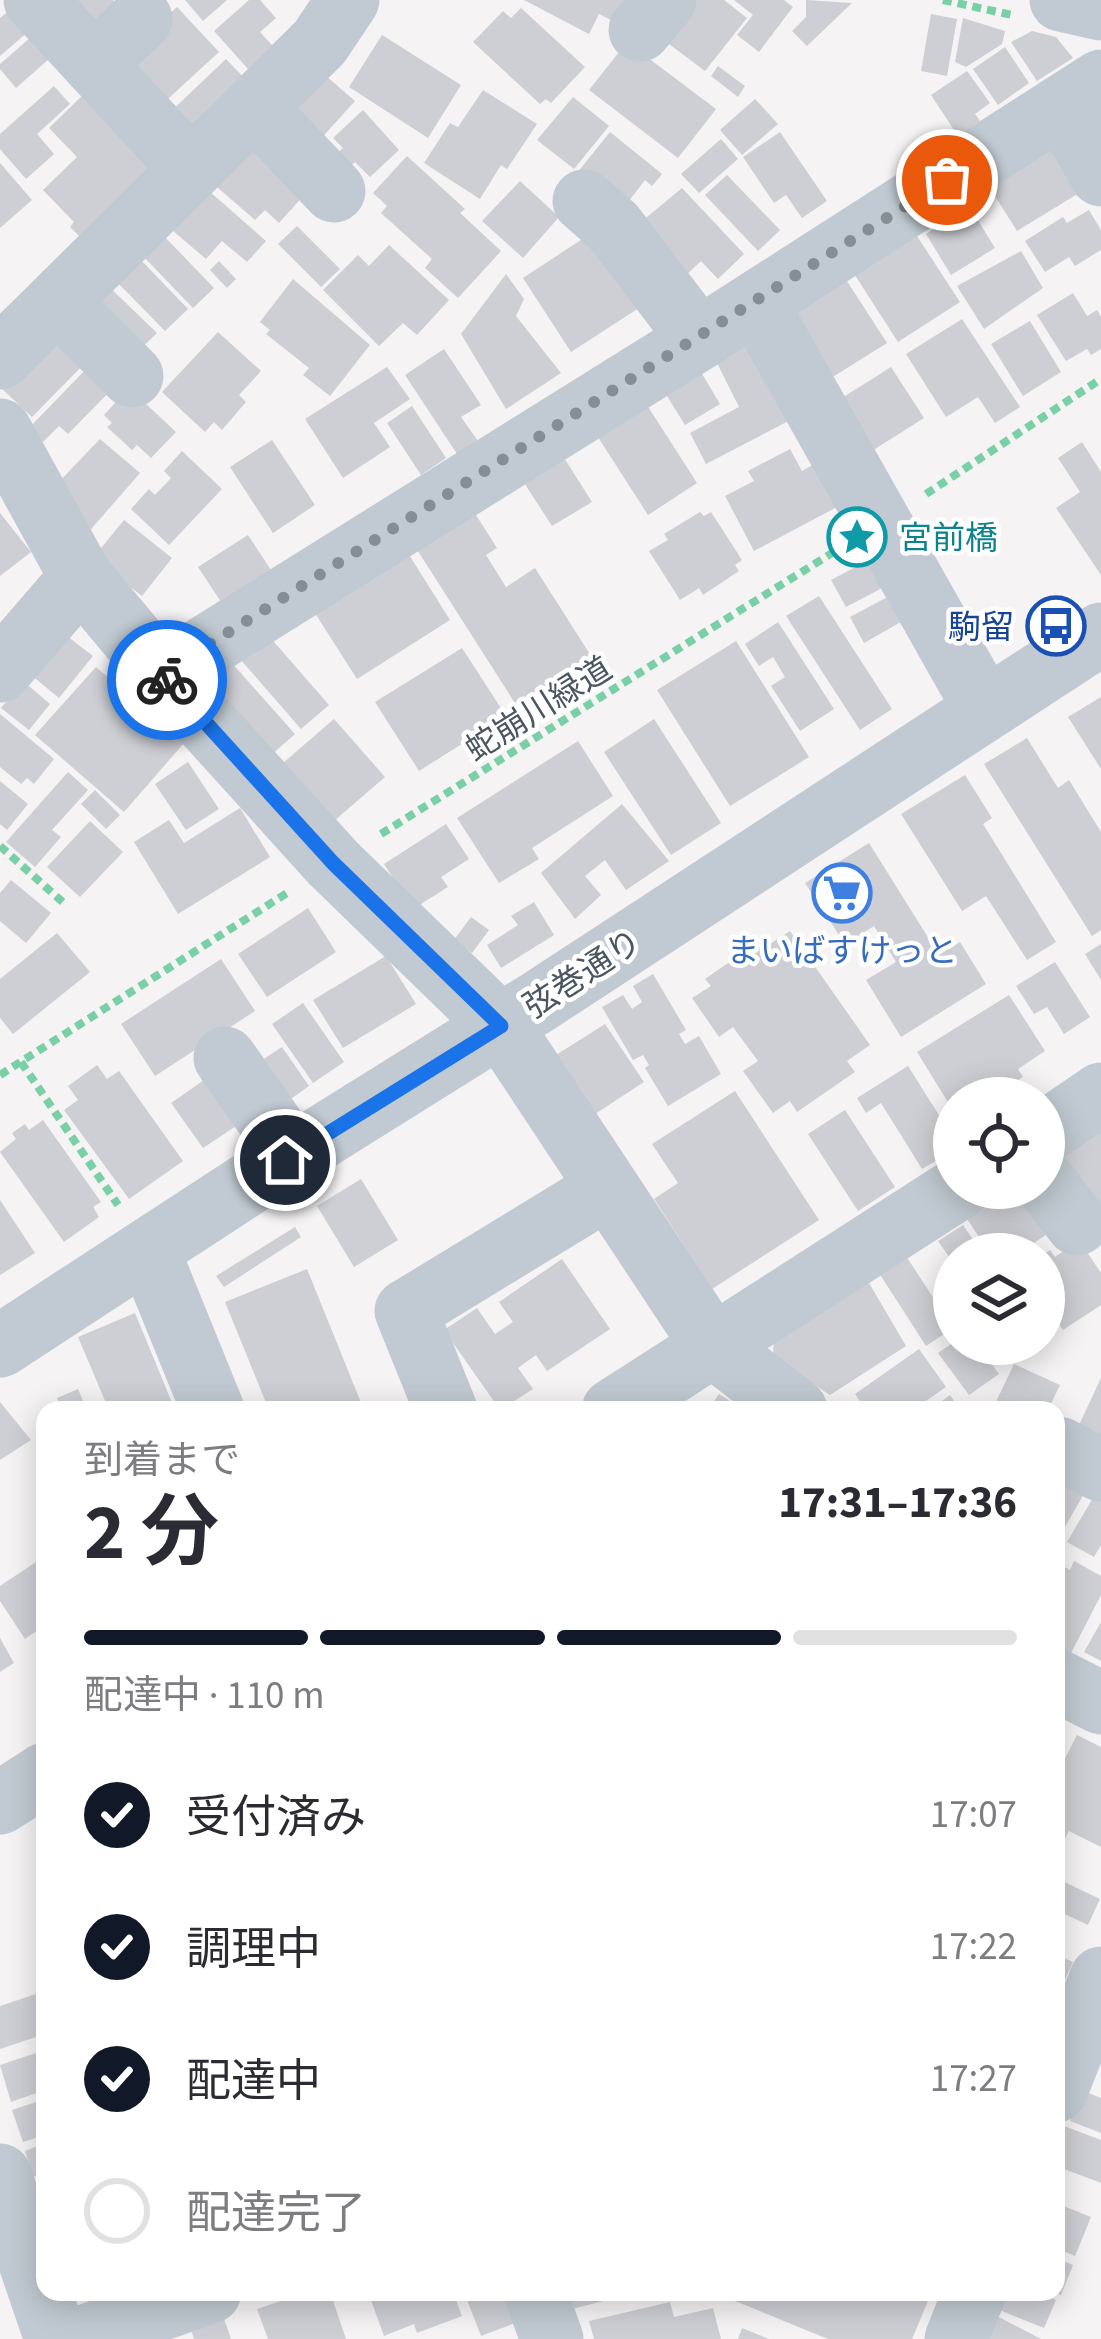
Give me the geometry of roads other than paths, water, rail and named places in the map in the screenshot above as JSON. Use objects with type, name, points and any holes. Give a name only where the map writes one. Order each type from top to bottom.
[{"type":"street","points":[[35,0],[191,169]]},
{"type":"street","points":[[0,358],[320,42],[348,0]]},
{"type":"street","points":[[1061,0],[1101,10]]},
{"type":"street","points":[[94,64],[141,19]]},
{"type":"street","points":[[162,674],[1082,93],[1101,175]]},
{"type":"street","points":[[255,108],[334,191]]},
{"type":"street","points":[[584,201],[613,226],[698,339]]},
{"type":"street","points":[[59,302],[132,376]]},
{"type":"street","points":[[756,302],[985,709]]},
{"type":"street","points":[[0,430],[81,578],[333,863],[501,1026],[712,1345],[784,1401]]},
{"type":"street","points":[[0,671],[81,578]]},
{"type":"street","name":"弦巻通り","points":[[0,1346],[1101,634]]},
{"type":"street","points":[[225,1058],[293,1154]]},
{"type":"street","points":[[1065,1119],[1101,1094]]},
{"type":"street","points":[[442,1401],[406,1311],[606,1190]]},
{"type":"street","points":[[627,1401],[933,1205]]},
{"type":"street","points":[[148,1250],[210,1401]]},
{"type":"street","points":[[1065,1684],[1101,1703]]},
{"type":"street","points":[[0,1804],[36,1780]]},
{"type":"street","points":[[1065,2068],[1101,1978]]},
{"type":"street","points":[[0,2175],[36,2280]]},
{"type":"street","points":[[43,2301],[56,2339]]},
{"type":"street","points":[[77,2339],[185,2301]]},
{"type":"street","points":[[538,2301],[552,2339]]},
{"type":"street","points":[[956,2339],[971,2301]]},
{"type":"place","name":"宮前橋","points":[[857,537]]},
{"type":"place","name":"駒留","points":[[1056,626]]},
{"type":"place","name":"まいばすけっと","points":[[842,893]]}]
